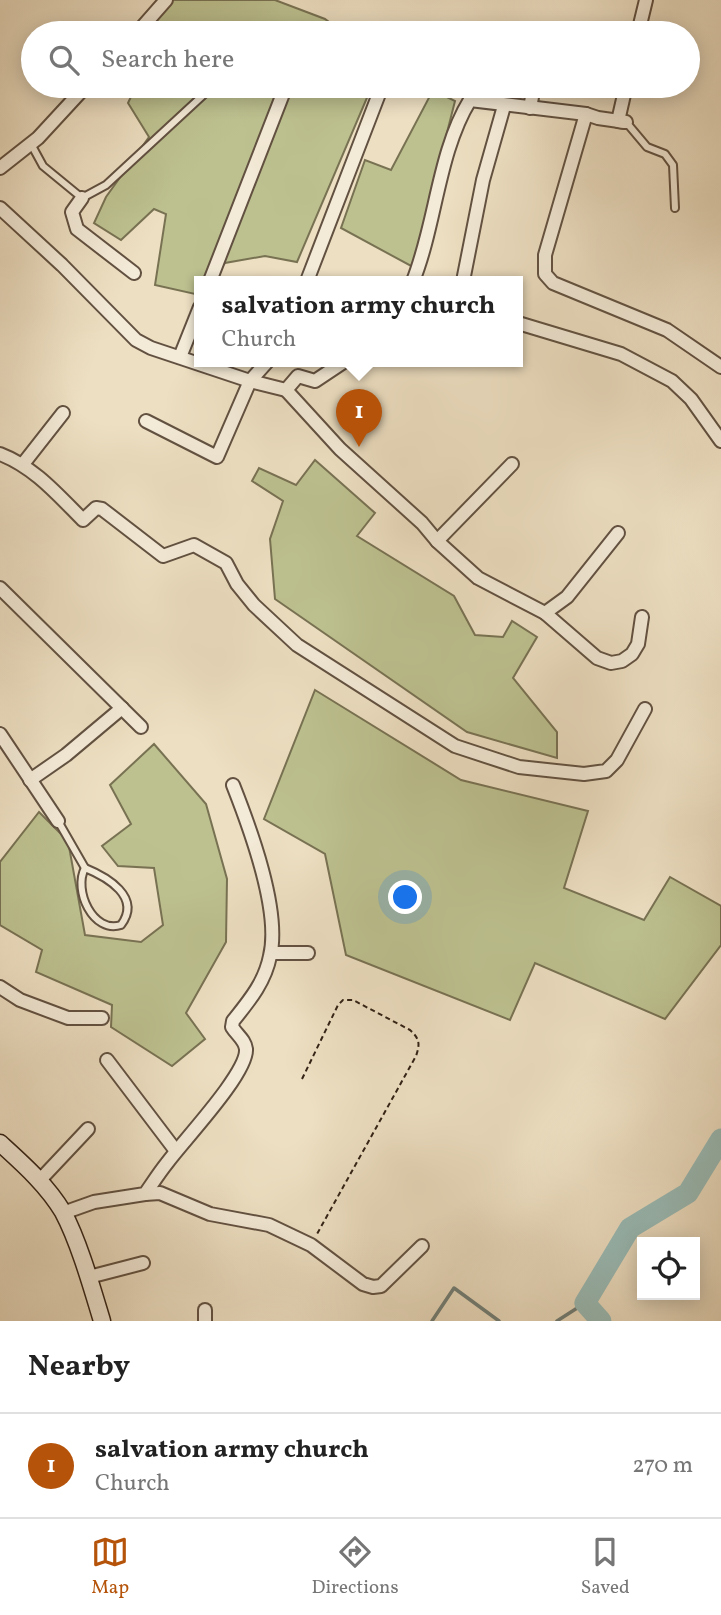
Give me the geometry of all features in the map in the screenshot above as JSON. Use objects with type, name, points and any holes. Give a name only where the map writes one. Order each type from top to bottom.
[{"type":"main road","points":[[0,1143],[40,1180],[63,1213],[89,1277],[102,1321]]},
{"type":"street","points":[[147,21],[166,0]]},
{"type":"street","points":[[641,21],[646,0]]},
{"type":"street","points":[[0,168],[31,144],[75,98]]},
{"type":"street","points":[[212,276],[281,98]]},
{"type":"street","points":[[309,276],[377,98]]},
{"type":"street","points":[[530,108],[532,98]]},
{"type":"street","points":[[623,98],[618,121],[626,122]]},
{"type":"street","points":[[414,276],[421,260],[444,169],[463,112],[470,100],[586,114],[626,122]]},
{"type":"street","points":[[464,276],[483,180],[505,106]]},
{"type":"street","points":[[586,114],[545,255],[545,274],[553,283],[667,330],[721,367]]},
{"type":"street","points":[[82,198],[72,212],[77,229],[134,273]]},
{"type":"street","points":[[0,208],[62,265],[136,340],[151,348],[194,362]]},
{"type":"street","points":[[180,357],[194,322]]},
{"type":"street","points":[[523,325],[621,354],[672,381],[691,400],[721,441]]},
{"type":"street","points":[[209,367],[286,390],[340,449],[422,523],[437,541],[478,579],[545,613],[597,658],[611,663],[622,661],[632,654],[638,644],[642,617]]},
{"type":"street","points":[[146,421],[217,457],[250,381],[263,367]]},
{"type":"street","points":[[286,390],[298,376],[315,381],[336,367]]},
{"type":"street","points":[[23,464],[63,413]]},
{"type":"street","points":[[0,454],[23,464],[38,475],[83,520],[96,508],[102,509],[163,556],[194,545],[226,563],[237,584],[254,605],[297,645],[455,746],[519,768],[584,774],[606,771],[617,760],[645,709]]},
{"type":"street","points":[[437,541],[512,464]]},
{"type":"street","points":[[545,613],[567,597],[618,533]]},
{"type":"street","points":[[0,588],[141,727]]},
{"type":"street","points":[[30,780],[66,755],[122,708]]},
{"type":"street","points":[[0,733],[58,821]]},
{"type":"street","points":[[145,1194],[242,1066],[247,1052],[244,1042],[232,1027],[233,1021],[258,988],[271,953],[272,937],[266,893],[254,840],[233,785]]},
{"type":"street","points":[[271,953],[308,953]]},
{"type":"street","points":[[0,987],[20,1000],[68,1018],[102,1018]]},
{"type":"street","points":[[107,1060],[176,1151]]},
{"type":"street","points":[[40,1180],[88,1129]]},
{"type":"street","points":[[63,1213],[93,1202],[160,1193],[210,1214],[269,1225],[311,1245],[363,1284],[373,1287],[381,1286],[422,1246]]},
{"type":"street","points":[[89,1277],[143,1264]]},
{"type":"lane","points":[[31,144],[43,166],[82,198],[106,185],[200,98]]},
{"type":"lane","points":[[626,122],[647,147],[665,154],[673,165],[675,208]]},
{"type":"lane","points":[[58,821],[85,868],[113,883],[123,894],[127,912],[121,925],[114,928],[97,922],[89,912],[82,888],[81,875],[85,868]]},
{"type":"path","points":[[302,1079],[338,1005],[343,1000],[353,1000],[410,1030],[420,1043],[416,1056],[311,1245]]},
{"type":"green space","points":[[172,0],[275,0],[328,21],[154,21]]},
{"type":"green space","points":[[130,98],[367,98],[297,262],[265,256],[225,263],[213,276],[194,276],[194,294],[155,285],[166,214],[154,209],[121,240],[94,223],[106,197],[149,137],[128,103]]},
{"type":"green space","points":[[429,98],[449,98],[455,101],[413,267],[341,228],[365,160],[391,170]]},
{"type":"green space","points":[[315,460],[375,513],[357,536],[454,596],[475,635],[503,637],[512,621],[537,637],[513,678],[557,732],[557,758],[467,732],[275,599],[270,539],[283,501],[252,481],[259,468],[296,485]]},
{"type":"green space","points":[[315,690],[461,780],[588,811],[564,888],[644,920],[670,877],[721,906],[721,945],[665,1019],[535,963],[510,1020],[346,955],[325,854],[264,819]]},
{"type":"green space","points":[[154,744],[206,804],[227,879],[226,942],[186,1013],[205,1039],[172,1066],[111,1027],[112,1005],[36,972],[42,950],[0,925],[0,862],[39,812],[68,841],[85,935],[141,942],[163,925],[154,868],[118,866],[102,846],[131,824],[110,785]]},
{"type":"waterway","points":[[601,1321],[585,1303],[630,1228],[688,1193],[721,1139]]},
{"type":"waterway","points":[[432,1321],[454,1288],[499,1321]]},
{"type":"waterway","points":[[557,1321],[585,1303]]},
{"type":"place","name":"salvation army church","points":[[359,447]]}]
